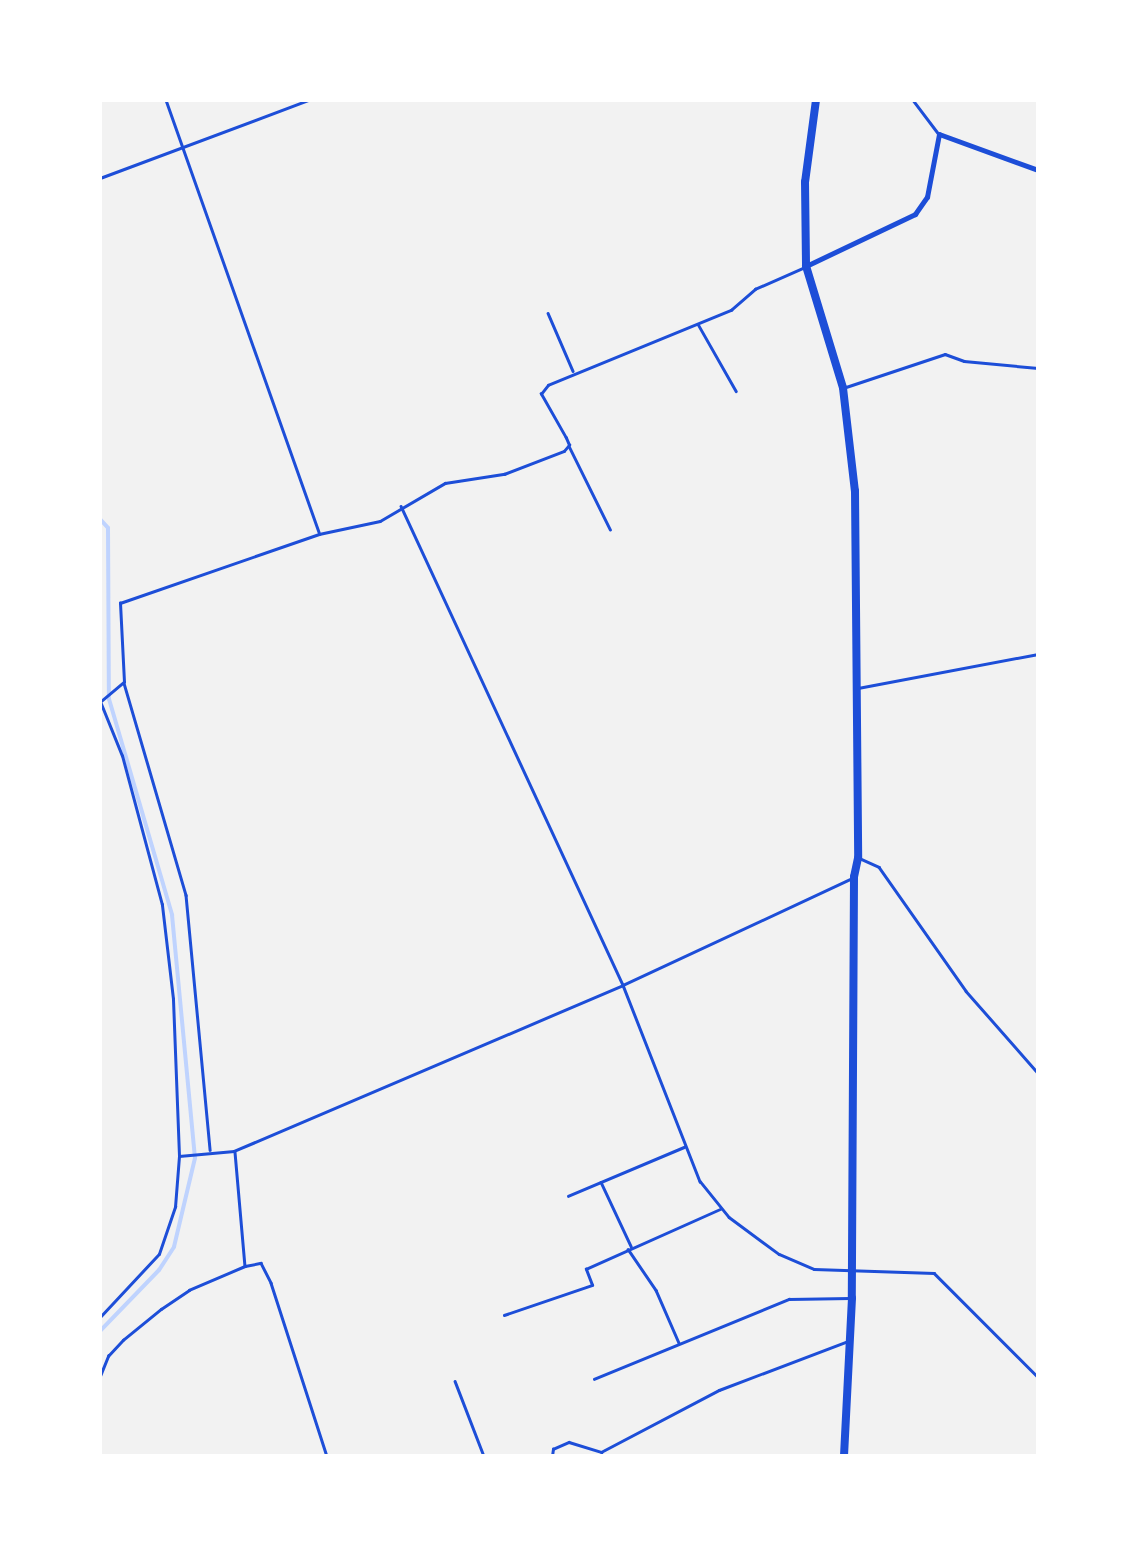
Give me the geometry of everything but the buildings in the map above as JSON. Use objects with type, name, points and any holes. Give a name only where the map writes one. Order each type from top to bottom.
[{"type":"main road","points":[[816,100],[805,182],[806,266],[843,388],[855,490],[858,858],[854,877],[852,1298],[844,1456]]},
{"type":"street","points":[[806,266],[915,214],[927,197],[940,134],[1038,170]]},
{"type":"lane","points":[[166,100],[320,534]]},
{"type":"lane","points":[[100,178],[309,100]]},
{"type":"lane","points":[[913,100],[940,134]]},
{"type":"lane","points":[[610,528],[541,394],[574,372],[730,310],[755,289],[806,266]]},
{"type":"lane","points":[[548,313],[574,372]]},
{"type":"lane","points":[[698,322],[736,391]]},
{"type":"lane","points":[[843,388],[945,354],[1038,368]]},
{"type":"lane","points":[[210,1151],[186,896],[123,682],[120,603],[320,534],[362,528],[445,483],[504,474],[564,451],[568,445]]},
{"type":"lane","points":[[401,506],[622,985],[700,1181],[722,1209],[779,1254],[814,1269],[934,1274],[1038,1377]]},
{"type":"lane","points":[[855,688],[1038,654]]},
{"type":"lane","points":[[100,1317],[158,1254],[175,1206],[180,1156],[173,999],[162,905],[122,756],[100,702],[123,682]]},
{"type":"lane","points":[[858,858],[879,867],[966,992],[1038,1073]]},
{"type":"lane","points":[[180,1156],[234,1151],[622,985],[854,877]]},
{"type":"lane","points":[[568,1196],[686,1147]]},
{"type":"lane","points":[[234,1151],[246,1266]]},
{"type":"lane","points":[[601,1182],[679,1344]]},
{"type":"lane","points":[[504,1315],[592,1285],[586,1269],[722,1209]]},
{"type":"lane","points":[[100,1376],[116,1348],[160,1308],[189,1290],[261,1263],[327,1456]]},
{"type":"lane","points":[[594,1379],[788,1299],[852,1298]]},
{"type":"lane","points":[[552,1456],[554,1449],[569,1442],[600,1452],[719,1390],[848,1342]]},
{"type":"lane","points":[[455,1382],[484,1456]]},
{"type":"waterway","points":[[100,519],[108,528],[109,699],[172,915],[195,1158],[174,1247],[159,1270],[100,1331]]}]
